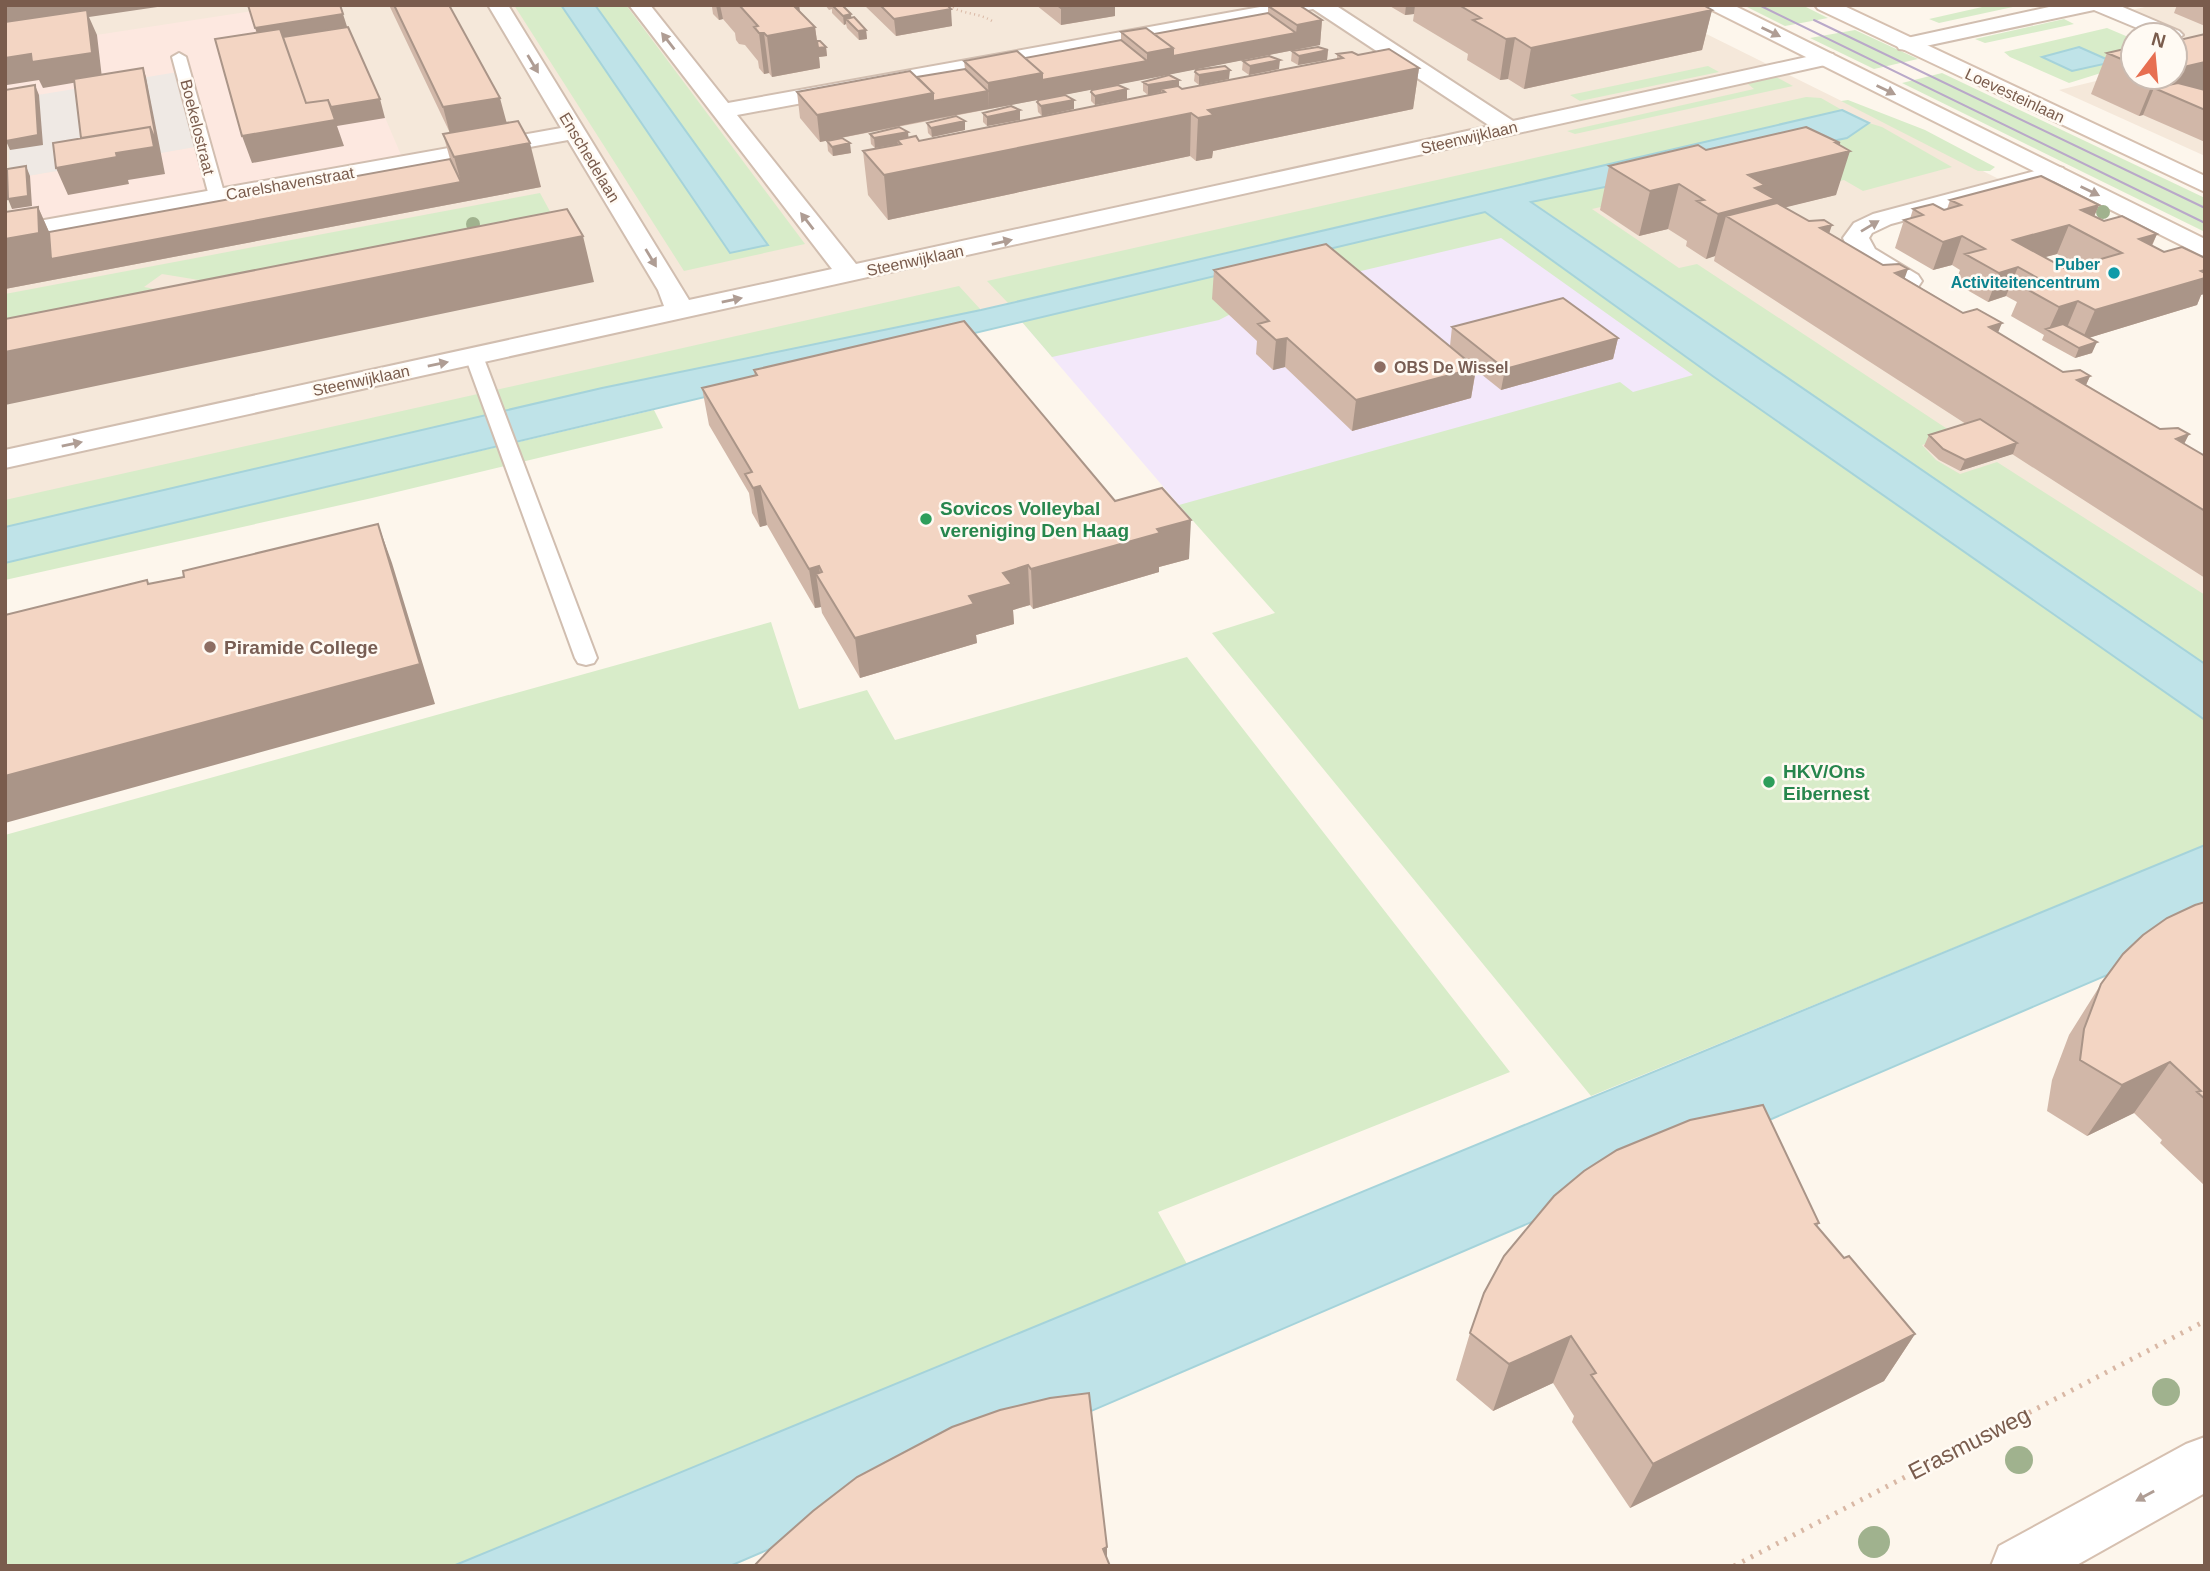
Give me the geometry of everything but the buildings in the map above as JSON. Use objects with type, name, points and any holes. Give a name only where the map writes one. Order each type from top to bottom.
[{"type":"street","name":"Enschedelaan","points":[[498,5],[671,290],[680,311]]},
{"type":"street","points":[[639,5],[850,274]]},
{"type":"street","points":[[722,111],[1306,5]]},
{"type":"street","points":[[1321,5],[1509,128]]},
{"type":"street","points":[[1717,5],[2205,249]]},
{"type":"street","name":"Loevesteinlaan","points":[[1825,5],[2205,185]]},
{"type":"street","points":[[1907,44],[2088,5]]},
{"type":"street","points":[[2100,5],[2138,21]]},
{"type":"street","name":"Steenwijklaan","points":[[5,459],[1825,60]]},
{"type":"street","name":"Carelshavenstraat","points":[[5,235],[575,132]]},
{"type":"street","points":[[1935,297],[1864,254],[1856,238],[1863,228],[1882,219],[2054,173]]},
{"type":"street","points":[[2019,1566],[2205,1463]]},
{"type":"lane","name":"Boekelostraat","points":[[179,57],[217,196]]},
{"type":"lane","points":[[474,356],[586,658]]},
{"type":"path","name":"Erasmusweg","points":[[1734,1566],[2205,1321]]},
{"type":"shaded area","points":[[5,5],[1648,5],[2001,180],[1863,228],[1864,254],[2205,460],[2205,687],[1491,199],[5,546]]},
{"type":"shaded area","points":[[292,5],[337,5],[404,162],[12,234],[10,179],[200,146],[7,100],[5,49]]},
{"type":"shaded area","points":[[2154,5],[2205,5],[2205,49],[2189,42],[2189,21],[2137,21],[2118,13]]},
{"type":"shaded area","points":[[2205,55],[2205,156],[2059,90],[2119,75],[2119,91],[2189,91],[2189,67]]},
{"type":"shaded area","points":[[184,71],[201,146],[10,179],[7,100]]},
{"type":"shaded area","name":"OBS De Wissel","points":[[1485,212],[1714,377],[1191,519],[1022,322]]},
{"type":"green space","points":[[514,5],[561,5],[730,253],[767,244],[595,5],[626,5],[805,244],[684,271]]},
{"type":"green space","points":[[1743,5],[1802,5],[1828,18],[1785,26]]},
{"type":"green space","points":[[1991,5],[2022,5],[1939,23],[1929,19]]},
{"type":"green space","points":[[2064,19],[2074,24],[1985,43],[1975,39]]},
{"type":"green space","points":[[2107,28],[2119,33],[2119,67],[2069,83],[2004,52]]},
{"type":"green space","points":[[1855,30],[1918,59],[1874,69],[1810,38]]},
{"type":"green space","points":[[1708,66],[1719,72],[1580,101],[1570,95]]},
{"type":"green space","points":[[1942,73],[2205,198],[2205,232],[1902,83]]},
{"type":"green space","points":[[1776,77],[1793,86],[1575,134],[1567,131],[1754,89],[1748,84]]},
{"type":"green space","points":[[1806,97],[1821,98],[1842,110],[1008,303],[987,281]]},
{"type":"green space","points":[[1848,100],[1925,130],[1995,167],[1990,171],[1978,171],[1841,101]]},
{"type":"green space","points":[[1869,123],[1882,127],[1952,167],[1863,191],[1844,180],[1831,183],[1795,163],[1592,209],[1679,268],[1697,264],[1955,434],[1922,445],[1936,460],[1960,474],[1997,462],[2205,595],[2205,664],[1531,201],[1847,138]]},
{"type":"green space","points":[[540,193],[572,252],[5,366],[5,294]],"holes":[[[162,274],[205,281],[187,295],[144,287]]]},
{"type":"green space","name":"HKV/Ons Eibernest","points":[[1485,212],[1714,377],[2205,720],[2205,845],[1591,1096],[1212,633],[1275,613],[1179,505],[1620,382],[1633,392],[1693,375],[1501,238],[1276,291],[1219,320],[1052,357],[1022,322]]},
{"type":"green space","points":[[959,286],[981,310],[602,388],[5,527],[5,500]]},
{"type":"green space","points":[[654,410],[663,428],[372,498],[5,580],[5,563]]},
{"type":"green space","points":[[771,622],[799,709],[867,690],[895,740],[1187,657],[1510,1072],[1158,1212],[1187,1264],[453,1566],[5,1566],[5,835]]},
{"type":"water","points":[[561,5],[595,5],[768,245],[730,253]]},
{"type":"water","points":[[2079,47],[2113,62],[2072,71],[2042,57]]},
{"type":"water","points":[[1842,110],[1869,123],[1847,138],[1531,202],[2205,664],[2205,720],[1714,377],[1485,212],[5,563],[5,527],[602,388],[981,310]]},
{"type":"water","points":[[2205,845],[2205,933],[730,1566],[453,1566]]},
{"type":"tram line","points":[[1759,5],[2205,223]]},
{"type":"tram line","points":[[1814,20],[2205,208]]},
{"type":"place","name":"Puber Activiteitencentrum","points":[[2114,273]]},
{"type":"place","name":"OBS De Wissel","points":[[1380,367]]},
{"type":"place","name":"Sovicos Volleybal vereniging Den Haag","points":[[926,519]]},
{"type":"place","name":"Piramide College","points":[[210,647]]},
{"type":"place","name":"HKV/Ons Eibernest","points":[[1769,782]]}]
